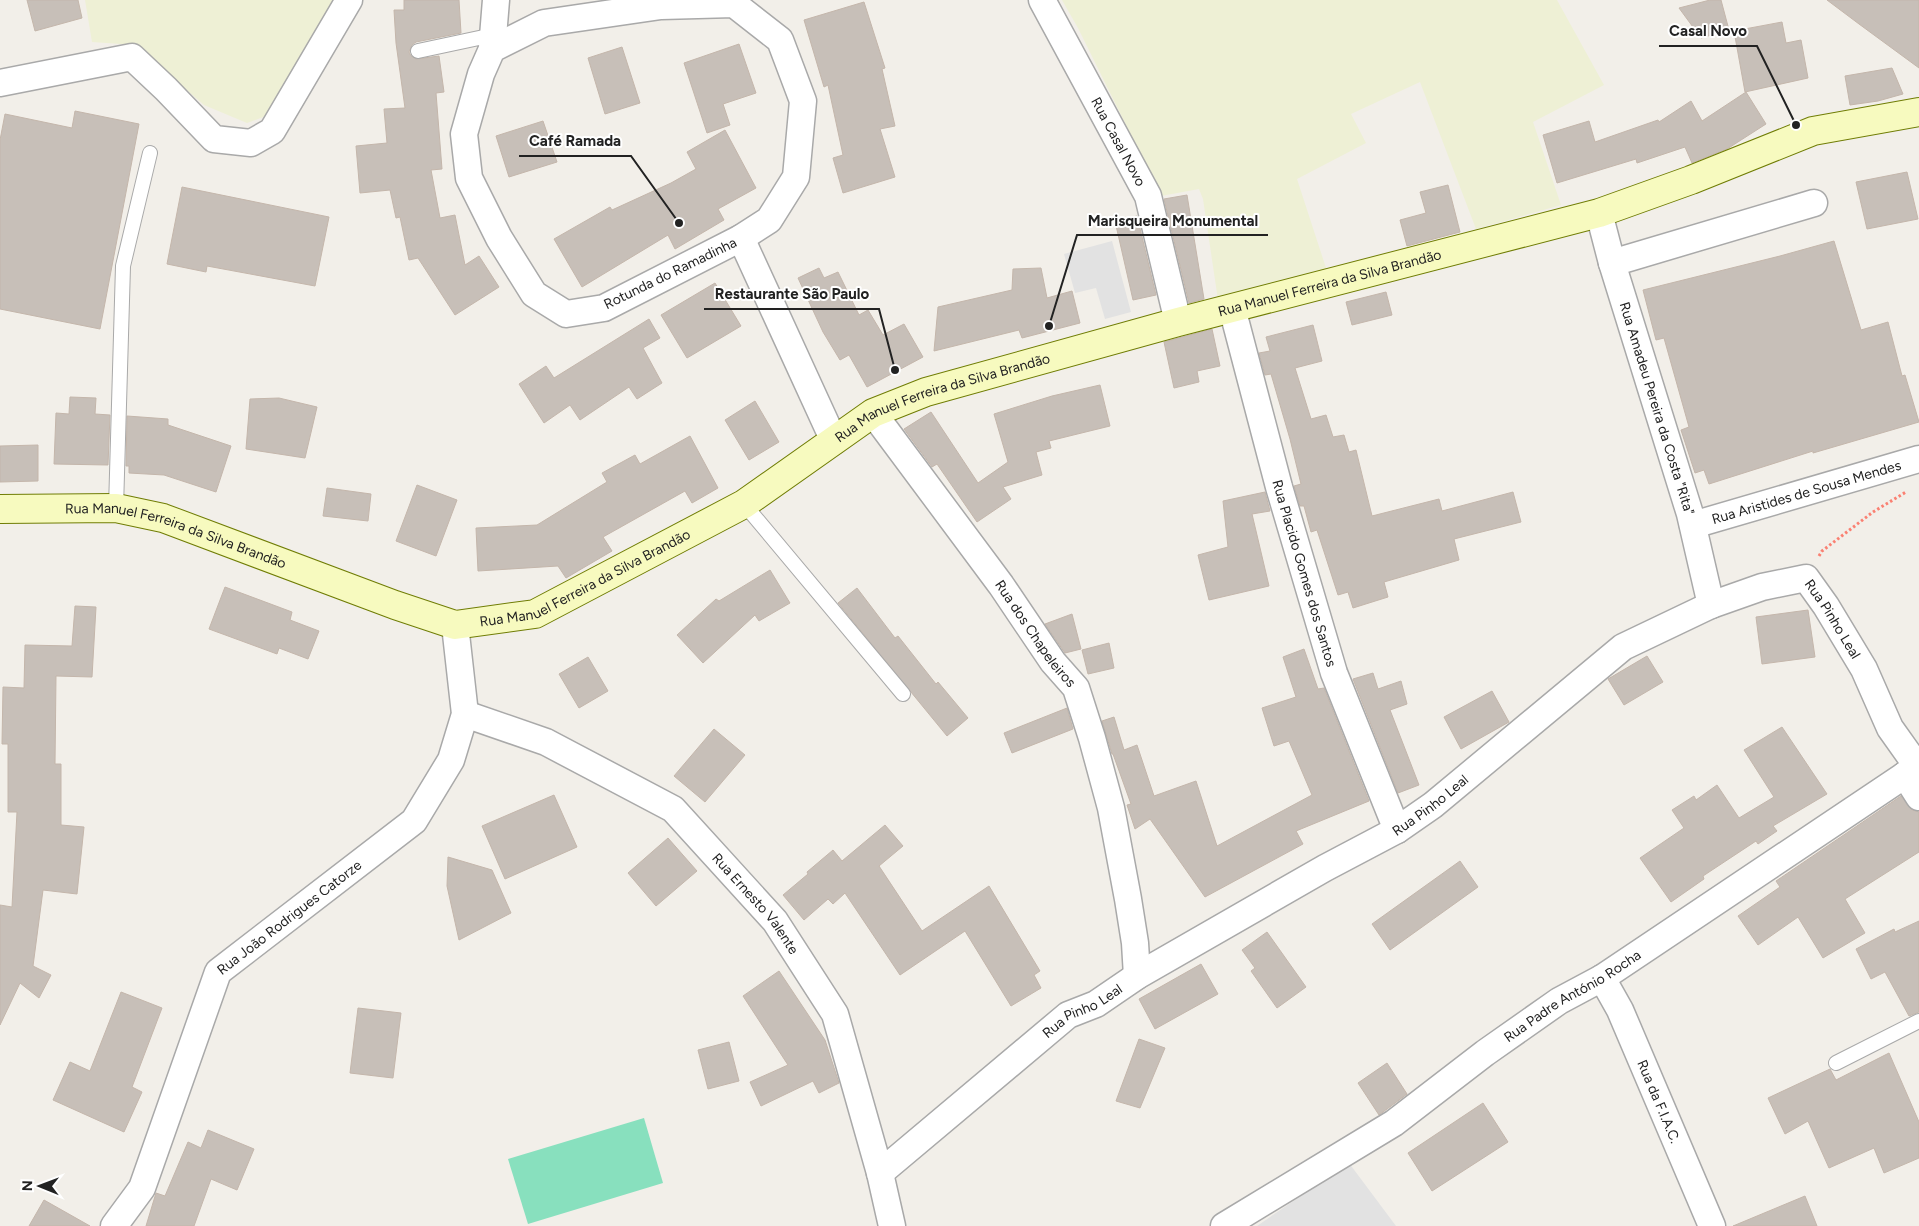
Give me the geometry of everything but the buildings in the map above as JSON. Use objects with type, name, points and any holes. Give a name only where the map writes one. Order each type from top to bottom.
[{"type":"main road","name":"Rua Manuel Ferreira da Silva Brandão","points":[[0,508],[116,508],[163,518],[395,605],[455,625],[535,614],[744,504],[873,413],[926,392],[1178,322],[1599,213],[1690,180],[1813,131],[1919,112]]},
{"type":"street","points":[[0,83],[132,57],[214,139],[251,143],[272,131],[349,0]]},
{"type":"street","points":[[493,42],[496,0]]},
{"type":"street","name":"Rua Casal Novo","points":[[1042,0],[1148,196],[1178,322]]},
{"type":"street","name":"Rotunda do Ramadinha","points":[[734,4],[780,40],[803,101],[796,177],[769,220],[741,238],[604,308],[566,314],[534,294],[499,238],[469,178],[464,134],[481,74],[493,42],[544,23],[661,6],[734,4]]},
{"type":"street","points":[[1612,263],[1814,203]]},
{"type":"street","name":"Rua Amadeu Pereira da Costa \"Rita\"","points":[[1599,213],[1612,263],[1693,524],[1711,605]]},
{"type":"street","name":"Rotunda do Ramadinha","points":[[741,238],[834,441]]},
{"type":"street","name":"Rua Placido Gomes dos Santos","points":[[1232,308],[1278,487],[1334,673],[1398,830]]},
{"type":"street","name":"Rua dos Chapeleiros","points":[[873,413],[1001,585],[1054,662],[1076,688],[1111,808],[1130,908],[1135,943],[1136,976]]},
{"type":"street","name":"Rua Aristides de Sousa Mendes","points":[[1693,524],[1919,459]]},
{"type":"street","name":"Rua Pinho Leal","points":[[880,1173],[1068,1015],[1096,1004],[1136,976],[1325,868],[1398,830],[1433,805],[1623,647],[1711,605],[1762,587],[1806,578],[1826,606],[1864,669],[1890,728],[1915,776]]},
{"type":"street","name":"Rua João Rodrigues Catorze","points":[[114,1226],[142,1188],[218,972],[414,821],[451,760],[465,714],[455,625]]},
{"type":"street","name":"Rua Ernesto Valente","points":[[465,714],[546,742],[674,809],[775,921],[835,1014],[880,1173],[892,1226]]},
{"type":"street","name":"Rua Padre António Rocha","points":[[1224,1226],[1394,1123],[1485,1053],[1559,1001],[1602,978],[1915,776]]},
{"type":"street","name":"Rua da F.I.A.C.","points":[[1602,978],[1620,1010],[1712,1226]]},
{"type":"lane","points":[[418,51],[493,42]]},
{"type":"lane","points":[[116,508],[124,266],[150,153]]},
{"type":"lane","points":[[744,504],[903,694]]},
{"type":"lane","points":[[1836,1063],[1919,1021]]},
{"type":"path","points":[[1806,578],[1822,551],[1874,512],[1911,489]]},
{"type":"green space","points":[[85,0],[340,0],[266,116],[247,123],[204,105],[135,45],[92,42]]},
{"type":"green space","points":[[1062,0],[1557,0],[1604,85],[1533,122],[1561,205],[1476,229],[1420,82],[1351,114],[1366,143],[1297,179],[1327,271],[1218,300],[1203,199],[1199,189],[1161,196],[1078,28]]},
{"type":"green space","points":[[644,1118],[663,1183],[528,1224],[508,1159]]},
{"type":"shaded area","points":[[1112,241],[1131,312],[1105,319],[1096,288],[1075,293],[1064,254]]},
{"type":"shaded area","points":[[1349,1163],[1396,1226],[1257,1226]]},
{"type":"place","name":"Casal Novo","points":[[1796,125]]},
{"type":"place","name":"Café Ramada","points":[[679,223]]},
{"type":"place","name":"Marisqueira Monumental","points":[[1049,326]]},
{"type":"place","name":"Restaurante São Paulo","points":[[895,370]]}]
